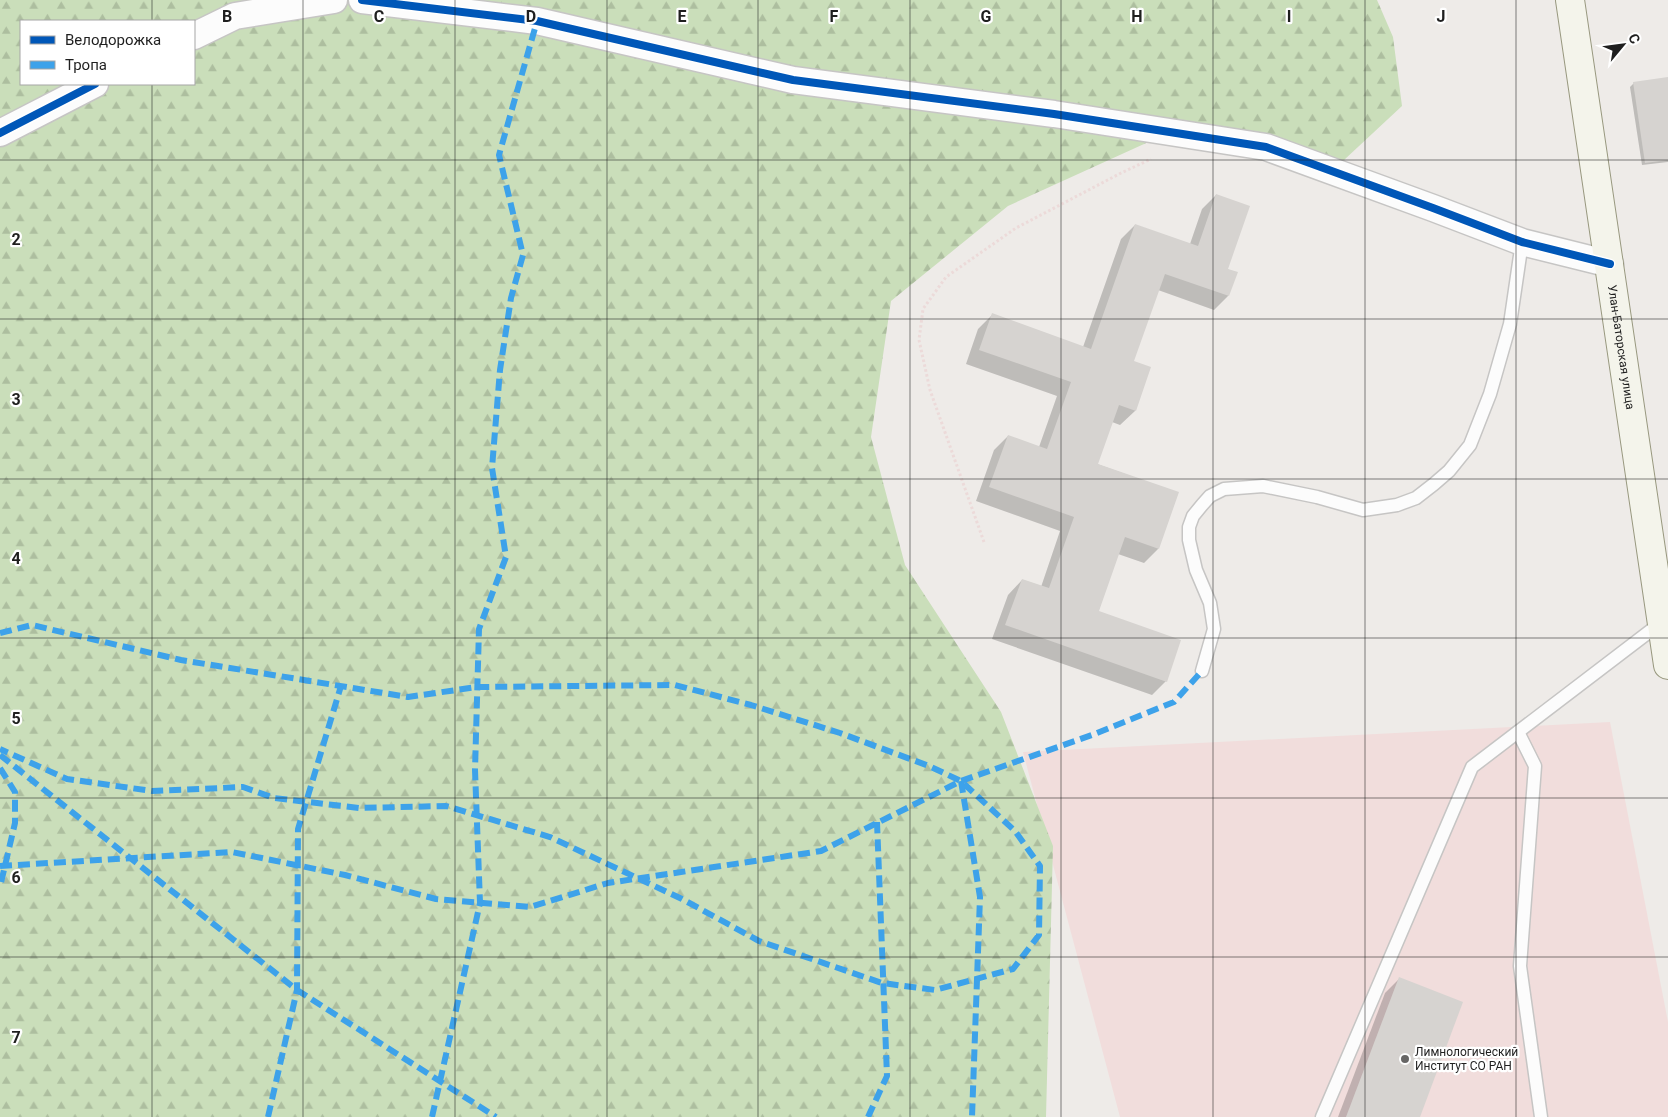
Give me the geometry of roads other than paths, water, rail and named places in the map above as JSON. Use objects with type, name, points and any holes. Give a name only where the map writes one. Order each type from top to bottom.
[{"type":"street","points":[[195,36],[235,16],[334,0]]},
{"type":"street","points":[[362,0],[537,21],[793,80],[1054,114],[1266,147],[1522,242],[1610,264]]},
{"type":"street","name":"Улан-Баторская улица","points":[[1570,0],[1668,665]]},
{"type":"street","points":[[0,133],[93,85]]},
{"type":"lane","points":[[1202,671],[1214,629],[1210,603],[1196,570],[1189,540],[1189,527],[1198,510],[1210,496],[1224,489],[1264,486],[1317,497],[1363,510],[1397,505],[1416,498],[1434,484],[1449,471],[1470,444],[1490,394],[1510,324],[1522,242]]},
{"type":"lane","points":[[1322,1117],[1472,767],[1662,622]]},
{"type":"lane","points":[[1518,732],[1535,766],[1520,966],[1541,1117]]},
{"type":"place","name":"Лимнологический Институт СО РАН","points":[[1405,1059]]}]
